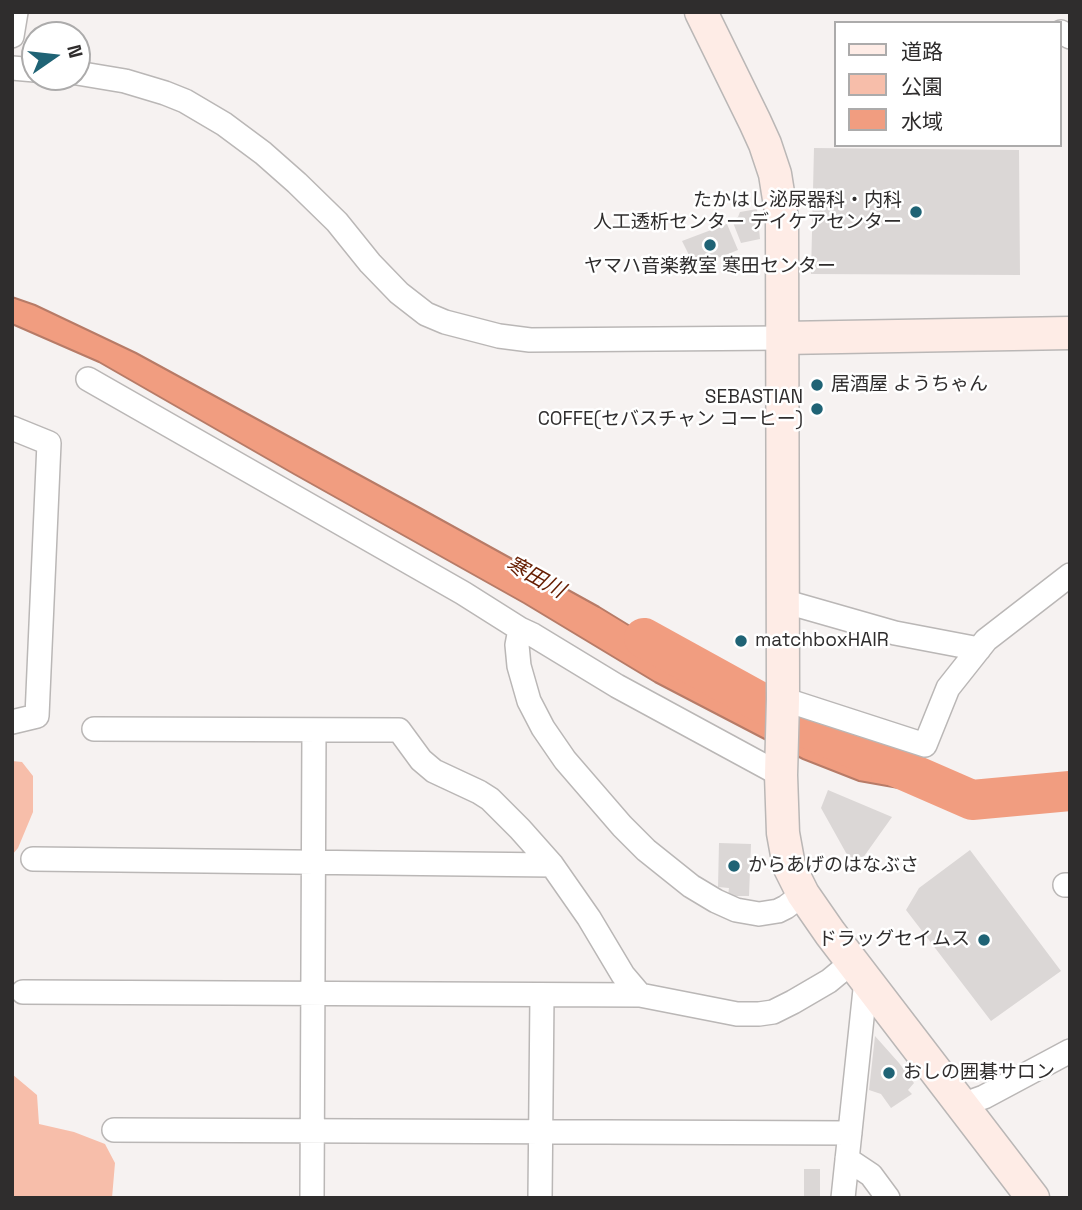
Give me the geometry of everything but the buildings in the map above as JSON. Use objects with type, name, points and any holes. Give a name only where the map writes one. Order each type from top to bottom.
[{"type":"street","points":[[12,36],[16,12]]},
{"type":"street","points":[[701,12],[755,122],[775,174],[782,218],[781,769],[785,848],[789,866],[803,894],[859,971],[1033,1198]]},
{"type":"street","points":[[91,75],[125,81],[166,93],[224,124],[297,183],[337,222],[370,263],[399,293],[420,310],[445,322],[499,336],[530,340],[1070,332]]},
{"type":"street","points":[[88,379],[464,593],[617,686],[781,769]]},
{"type":"street","points":[[12,428],[49,443],[37,716],[12,722]]},
{"type":"street","points":[[783,699],[925,745],[948,688],[986,640],[1070,575]]},
{"type":"street","points":[[783,601],[895,633],[979,649]]},
{"type":"street","points":[[520,629],[517,645],[519,666],[529,701],[543,728],[565,760],[646,850],[691,886],[736,910],[759,914],[778,911],[803,894]]},
{"type":"street","points":[[94,729],[399,730],[421,760],[434,771],[490,799],[552,865],[589,918],[623,975],[640,995]]},
{"type":"street","points":[[312,1198],[314,730]]},
{"type":"street","points":[[33,859],[552,865]]},
{"type":"street","points":[[23,992],[640,995],[737,1014],[759,1014],[772,1012],[829,981],[859,971]]},
{"type":"street","points":[[843,1198],[850,1133],[859,971]]},
{"type":"street","points":[[540,1198],[542,995]]},
{"type":"street","points":[[962,1105],[984,1097],[1070,1051]]},
{"type":"street","points":[[114,1130],[850,1133]]},
{"type":"street","points":[[847,1159],[871,1175],[888,1198]]},
{"type":"green space","points":[[12,761],[22,762],[33,776],[33,812],[18,848],[12,855]]},
{"type":"green space","points":[[12,1074],[37,1095],[39,1124],[74,1132],[105,1144],[115,1163],[112,1198],[12,1198]]},
{"type":"water","points":[[12,297],[35,305],[136,353],[420,508],[599,607],[761,706],[839,747],[845,757],[871,771],[945,795],[1070,794],[1070,802],[1041,800],[956,806],[942,804],[904,789],[859,781],[803,759],[655,682],[524,603],[99,362],[12,324]]},
{"type":"waterway","name":"寒田川","points":[[644,638],[809,729],[972,800],[1070,791]]},
{"type":"place","name":"たかはし泌尿器科・内科 人工透析センター デイケアセンター","points":[[916,212]]},
{"type":"place","name":"ヤマハ音楽教室 寒田センター","points":[[710,245]]},
{"type":"place","name":"居酒屋 ようちゃん","points":[[817,385]]},
{"type":"place","name":"SEBASTIAN COFFE(セバスチャン コーヒー)","points":[[817,409]]},
{"type":"place","name":"matchboxHAIR","points":[[741,641]]},
{"type":"place","name":"からあげのはなぶさ","points":[[734,866]]},
{"type":"place","name":"ドラッグセイムス","points":[[984,940]]},
{"type":"place","name":"おしの囲碁サロン","points":[[889,1073]]}]
